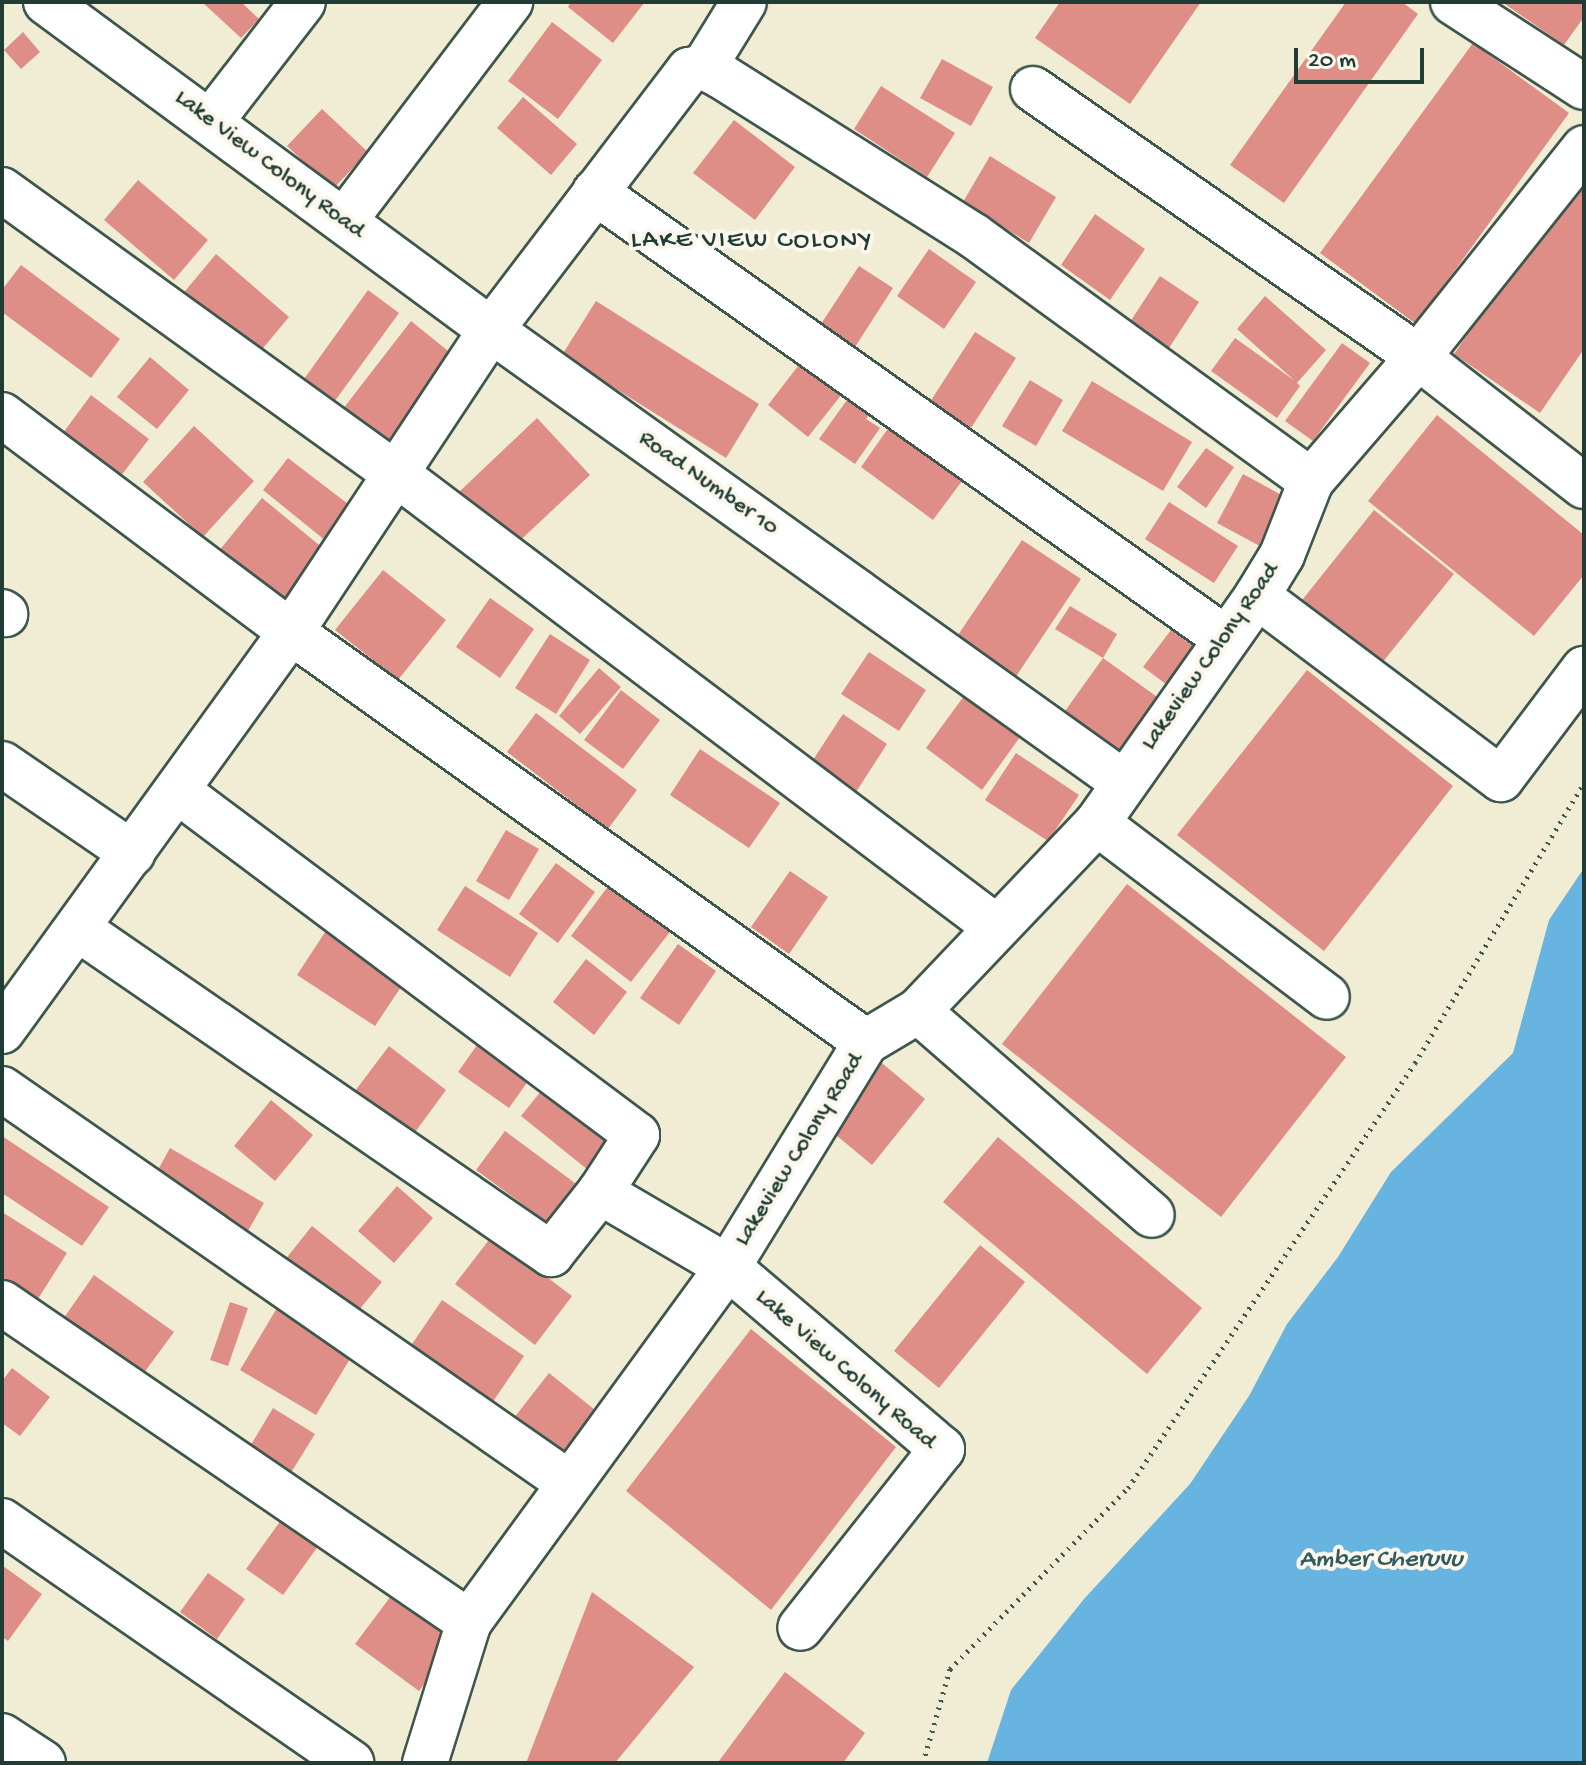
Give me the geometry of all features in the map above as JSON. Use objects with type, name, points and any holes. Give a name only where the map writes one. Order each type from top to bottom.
[{"type":"street","points":[[211,121],[303,2]]},
{"type":"street","points":[[344,221],[510,2]]},
{"type":"street","points":[[704,67],[744,2]]},
{"type":"street","points":[[1453,2],[1584,87]]},
{"type":"street","name":"Lake View Colony Road","points":[[67,8],[211,121],[491,330]]},
{"type":"street","points":[[2,1031],[80,930],[291,632],[491,330],[689,70],[704,67],[974,236],[1311,481]]},
{"type":"street","points":[[1033,89],[1418,357],[1584,486]]},
{"type":"street","name":"Lakeview Colony Road","points":[[425,1763],[469,1622],[728,1267],[866,1042],[918,1011],[1097,823],[1257,596],[1282,555],[1311,481],[1418,357],[1584,148]]},
{"type":"street","points":[[2,190],[395,473],[996,927]]},
{"type":"street","points":[[595,192],[1225,638]]},
{"type":"street","name":"Road Number 10","points":[[491,330],[926,637],[1123,782]]},
{"type":"street","points":[[2,415],[291,632],[866,1042]]},
{"type":"street","points":[[1257,596],[1501,779],[1584,669]]},
{"type":"street","points":[[2,764],[132,853]]},
{"type":"street","points":[[80,930],[551,1254],[600,1192],[637,1135],[179,792]]},
{"type":"street","points":[[1097,823],[1327,997]]},
{"type":"street","points":[[918,1011],[1152,1215]]},
{"type":"street","points":[[2,1089],[569,1483]]},
{"type":"street","points":[[600,1192],[728,1267]]},
{"type":"street","name":"Lake View Colony Road","points":[[728,1267],[942,1449],[800,1628]]},
{"type":"street","points":[[2,1303],[469,1622]]},
{"type":"street","points":[[2,1521],[351,1763]]},
{"type":"street","points":[[2,1736],[43,1763]]},
{"type":"path","points":[[923,1763],[950,1669],[1128,1488],[1415,1063],[1584,783]]},
{"type":"water","name":"Amber Cheruvu","points":[[1584,868],[1584,1763],[987,1763],[1011,1690],[1084,1599],[1190,1484],[1249,1396],[1287,1324],[1338,1257],[1391,1172],[1513,1053],[1549,920]]},
{"type":"building","points":[[202,2],[241,2],[259,19],[241,38]]},
{"type":"building","points":[[571,2],[644,3],[613,43],[568,7]]},
{"type":"building","points":[[1060,2],[1201,2],[1130,104],[1035,38]]},
{"type":"building","points":[[1346,2],[1402,2],[1418,14],[1284,203],[1230,165]]},
{"type":"building","points":[[1502,2],[1584,2],[1584,17],[1564,45]]},
{"type":"building","points":[[552,22],[602,60],[558,119],[508,81]]},
{"type":"building","points":[[23,32],[40,52],[21,69],[4,50]]},
{"type":"building","points":[[1473,43],[1569,113],[1416,324],[1320,253]]},
{"type":"building","points":[[942,59],[993,87],[971,126],[920,98]]},
{"type":"building","points":[[881,86],[955,133],[927,177],[854,129]]},
{"type":"building","points":[[523,97],[577,144],[551,175],[497,128]]},
{"type":"building","points":[[322,109],[368,152],[333,189],[287,146]]},
{"type":"building","points":[[734,120],[795,167],[755,220],[693,173]]},
{"type":"building","points":[[990,156],[1056,197],[1029,243],[963,202]]},
{"type":"building","points":[[1584,164],[1584,349],[1540,413],[1454,354]]},
{"type":"building","points":[[138,180],[208,240],[174,280],[104,220]]},
{"type":"building","points":[[1095,214],[1145,249],[1110,300],[1061,265]]},
{"type":"building","points":[[929,249],[976,282],[944,329],[897,296]]},
{"type":"building","points":[[216,254],[289,317],[254,359],[181,296]]},
{"type":"building","points":[[21,265],[120,339],[91,378],[2,312],[2,290]]},
{"type":"building","points":[[859,266],[893,288],[855,347],[821,324]]},
{"type":"building","points":[[1160,276],[1199,302],[1169,348],[1130,322]]},
{"type":"building","points":[[368,290],[399,313],[329,409],[299,386]]},
{"type":"building","points":[[1265,296],[1326,350],[1297,383],[1300,386],[1277,418],[1211,371],[1235,338],[1295,381],[1237,329]]},
{"type":"building","points":[[596,301],[759,404],[726,458],[562,355]]},
{"type":"building","points":[[411,321],[458,359],[386,451],[339,414]]},
{"type":"building","points":[[975,332],[1016,358],[971,428],[930,402]]},
{"type":"building","points":[[1342,343],[1370,363],[1313,441],[1285,421]]},
{"type":"building","points":[[150,357],[189,390],[157,429],[117,397]]},
{"type":"building","points":[[805,357],[828,375],[827,384],[832,378],[846,389],[808,437],[768,405]]},
{"type":"building","points":[[1030,380],[1063,400],[1036,446],[1002,426]]},
{"type":"building","points":[[1092,381],[1192,442],[1163,491],[1062,431]]},
{"type":"building","points":[[852,393],[873,409],[866,419],[880,428],[855,464],[819,439]]},
{"type":"building","points":[[91,395],[149,439],[117,481],[60,437]]},
{"type":"building","points":[[1437,415],[1584,535],[1584,575],[1534,636],[1368,501]]},
{"type":"building","points":[[537,418],[590,475],[512,548],[459,492]]},
{"type":"building","points":[[894,420],[951,459],[947,470],[962,481],[933,520],[861,467]]},
{"type":"building","points":[[194,426],[254,481],[203,537],[143,482]]},
{"type":"building","points":[[1206,448],[1234,467],[1206,508],[1177,487]]},
{"type":"building","points":[[288,458],[352,507],[326,541],[263,490]]},
{"type":"building","points":[[1243,474],[1296,503],[1271,552],[1217,523]]},
{"type":"building","points":[[262,498],[335,558],[292,612],[218,552]]},
{"type":"building","points":[[1169,502],[1238,546],[1214,583],[1145,539]]},
{"type":"building","points":[[1374,510],[1454,574],[1377,669],[1299,604]]},
{"type":"building","points":[[1022,540],[1081,579],[1015,678],[956,638]]},
{"type":"building","points":[[383,570],[446,620],[398,680],[335,630]]},
{"type":"building","points":[[490,598],[534,629],[500,678],[456,647]]},
{"type":"building","points":[[1070,606],[1117,634],[1103,658],[1055,629]]},
{"type":"building","points":[[1171,630],[1206,655],[1178,693],[1143,667]]},
{"type":"building","points":[[550,634],[590,660],[556,714],[515,688]]},
{"type":"building","points":[[869,652],[926,690],[899,731],[841,694]]},
{"type":"building","points":[[1103,658],[1167,704],[1125,764],[1060,718]]},
{"type":"building","points":[[599,668],[621,687],[580,734],[559,716]]},
{"type":"building","points":[[1307,670],[1453,786],[1324,951],[1177,835]]},
{"type":"building","points":[[621,690],[660,720],[623,769],[584,740]]},
{"type":"building","points":[[964,696],[1020,737],[982,790],[926,748]]},
{"type":"building","points":[[536,713],[637,790],[608,829],[507,752]]},
{"type":"building","points":[[843,714],[887,744],[856,792],[811,763]]},
{"type":"building","points":[[700,749],[780,803],[749,848],[670,795]]},
{"type":"building","points":[[1016,753],[1079,795],[1048,841],[985,800]]},
{"type":"building","points":[[506,830],[539,849],[509,900],[476,881]]},
{"type":"building","points":[[556,863],[595,892],[558,943],[519,914]]},
{"type":"building","points":[[790,871],[828,897],[789,954],[751,927]]},
{"type":"building","points":[[612,881],[673,928],[631,982],[571,936]]},
{"type":"building","points":[[1127,884],[1346,1057],[1221,1217],[1002,1044]]},
{"type":"building","points":[[465,886],[538,933],[510,977],[437,930]]},
{"type":"building","points":[[331,923],[409,975],[375,1026],[297,975]]},
{"type":"building","points":[[678,944],[716,971],[679,1025],[640,998]]},
{"type":"building","points":[[586,959],[627,992],[594,1035],[553,1002]]},
{"type":"building","points":[[482,1038],[533,1074],[509,1108],[458,1072]]},
{"type":"building","points":[[389,1046],[446,1090],[413,1135],[355,1091]]},
{"type":"building","points":[[877,1059],[925,1099],[872,1165],[824,1125]]},
{"type":"building","points":[[550,1080],[622,1138],[593,1174],[521,1116]]},
{"type":"building","points":[[271,1100],[313,1135],[275,1181],[234,1146]]},
{"type":"building","points":[[505,1131],[583,1189],[555,1228],[476,1170]]},
{"type":"building","points":[[2,1136],[109,1207],[82,1246],[2,1193]]},
{"type":"building","points":[[998,1137],[1202,1308],[1147,1374],[943,1202]]},
{"type":"building","points":[[170,1148],[264,1203],[245,1236],[152,1181]]},
{"type":"building","points":[[397,1186],[433,1218],[394,1263],[358,1231]]},
{"type":"building","points":[[2,1212],[67,1253],[36,1302],[2,1280]]},
{"type":"building","points":[[312,1226],[382,1282],[354,1316],[284,1261]]},
{"type":"building","points":[[492,1236],[572,1296],[535,1345],[455,1284]]},
{"type":"building","points":[[980,1245],[1025,1282],[939,1388],[894,1351]]},
{"type":"building","points":[[94,1275],[174,1332],[135,1385],[56,1329]]},
{"type":"building","points":[[442,1300],[524,1356],[490,1406],[408,1350]]},
{"type":"building","points":[[230,1302],[248,1308],[228,1366],[210,1360]]},
{"type":"building","points":[[277,1308],[353,1354],[316,1415],[240,1370]]},
{"type":"building","points":[[751,1329],[896,1447],[771,1610],[626,1491]]},
{"type":"building","points":[[12,1368],[50,1397],[20,1436],[2,1423],[2,1381]]},
{"type":"building","points":[[549,1373],[600,1414],[560,1463],[510,1423]]},
{"type":"building","points":[[273,1408],[315,1434],[287,1479],[246,1453]]},
{"type":"building","points":[[284,1516],[321,1542],[283,1595],[246,1569]]},
{"type":"building","points":[[3,1566],[42,1594],[8,1641],[2,1637]]},
{"type":"building","points":[[208,1573],[245,1599],[217,1639],[180,1612]]},
{"type":"building","points":[[394,1592],[458,1639],[419,1691],[355,1644]]},
{"type":"building","points":[[592,1592],[694,1667],[615,1763],[526,1763]]},
{"type":"building","points":[[785,1672],[865,1733],[843,1763],[719,1761]]},
{"type":"district","name":"LAKE VIEW COLONY","points":[[752,242]]}]
